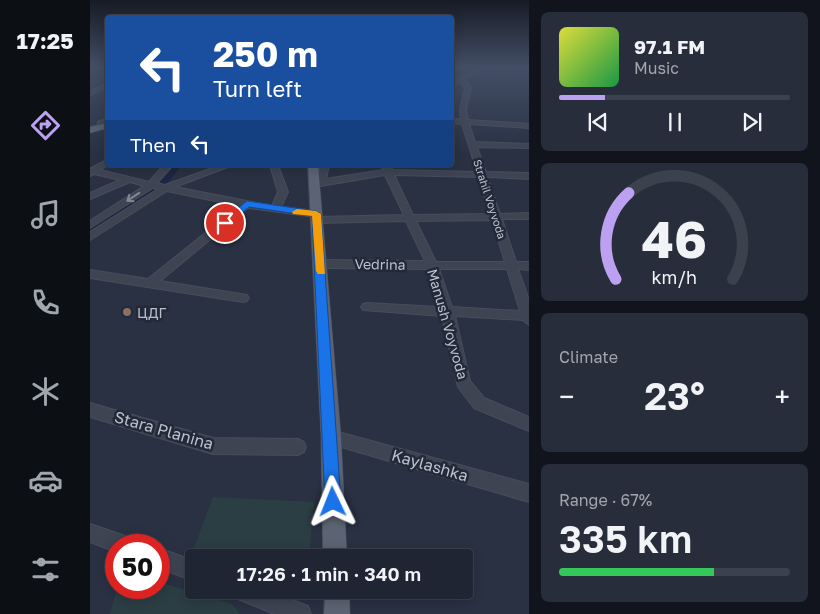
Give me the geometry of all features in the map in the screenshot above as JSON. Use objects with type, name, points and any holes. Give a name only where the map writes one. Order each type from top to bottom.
[{"type":"main road","points":[[90,130],[105,124]]},
{"type":"main road","points":[[314,167],[318,183],[317,217],[331,437],[335,549]]},
{"type":"main road","points":[[337,599],[338,614]]},
{"type":"street","name":"Strahil Voyvoda","points":[[466,96],[463,109],[465,122],[528,317]]},
{"type":"street","points":[[454,121],[529,126]]},
{"type":"street","points":[[472,144],[529,146]]},
{"type":"street","points":[[91,172],[105,163]]},
{"type":"street","points":[[90,237],[158,187],[168,167]]},
{"type":"street","points":[[90,225],[158,187],[222,167]]},
{"type":"street","points":[[274,209],[283,192],[275,167]]},
{"type":"street","points":[[318,183],[324,167]]},
{"type":"street","points":[[318,183],[387,168],[481,175],[529,176]]},
{"type":"street","name":"Manush Voyvoda","points":[[387,168],[432,266],[447,311],[463,383],[479,403],[529,424]]},
{"type":"street","points":[[91,172],[158,187],[317,217],[529,216]]},
{"type":"street","points":[[90,196],[128,180]]},
{"type":"street","points":[[152,282],[247,204]]},
{"type":"street","name":"Vedrina","points":[[321,264],[529,266]]},
{"type":"street","points":[[90,274],[152,282],[243,298]]},
{"type":"street","points":[[367,307],[528,317]]},
{"type":"street","name":"Stara Planina","points":[[90,410],[213,446],[298,447]]},
{"type":"street","name":"Kaylashka","points":[[331,437],[529,493]]},
{"type":"street","points":[[90,533],[105,538]]},
{"type":"street","points":[[170,562],[185,568]]},
{"type":"street","points":[[262,599],[300,614]]},
{"type":"shaded area","points":[[213,497],[314,502],[309,549],[194,548]]},
{"type":"shaded area","points":[[170,585],[185,590],[185,599],[215,599],[232,604],[240,614],[110,614],[114,599],[170,599]]},
{"type":"waterway","points":[[90,233],[164,182],[177,167]]},
{"type":"slow traffic","points":[[297,212],[316,214],[321,271]]},
{"type":"place","name":"ЦДГ","points":[[127,312]]},
{"type":"route","points":[[225,223],[247,204],[316,214],[321,264],[333,502]]}]
